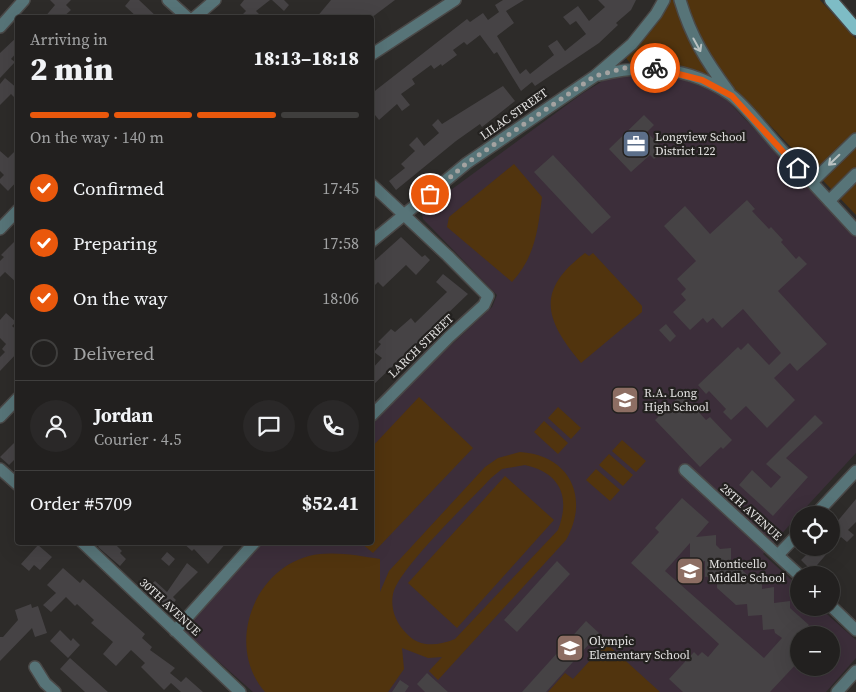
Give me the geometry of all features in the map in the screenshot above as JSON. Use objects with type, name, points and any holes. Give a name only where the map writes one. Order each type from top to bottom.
[{"type":"main road","points":[[831,0],[856,29]]},
{"type":"street","points":[[0,27],[24,0]]},
{"type":"street","points":[[168,0],[185,15]]},
{"type":"street","points":[[198,15],[215,0]]},
{"type":"street","points":[[374,53],[455,0]]},
{"type":"street","name":"LILAC STREET","points":[[374,240],[467,163],[595,76],[632,44],[656,14],[664,0]]},
{"type":"street","points":[[680,0],[691,35],[705,59],[732,96],[856,230]]},
{"type":"street","points":[[595,76],[625,68],[651,67],[674,71],[702,80],[732,96]]},
{"type":"street","points":[[812,182],[856,139]]},
{"type":"street","points":[[829,201],[856,174]]},
{"type":"street","points":[[374,187],[405,215]]},
{"type":"street","points":[[0,229],[15,213]]},
{"type":"street","name":"LARCH STREET","points":[[374,413],[449,337],[484,305],[488,296],[405,215]]},
{"type":"street","points":[[0,417],[15,401]]},
{"type":"street","points":[[0,469],[15,482]]},
{"type":"street","name":"28TH AVENUE","points":[[685,470],[790,566]]},
{"type":"street","points":[[823,506],[856,470]]},
{"type":"street","points":[[778,555],[790,542]]},
{"type":"street","name":"30TH AVENUE","points":[[85,545],[240,692]]},
{"type":"street","points":[[175,631],[253,545]]},
{"type":"street","points":[[840,615],[856,630]]},
{"type":"street","points":[[35,667],[45,683],[55,692]]},
{"type":"street","points":[[837,692],[856,671]]},
{"type":"shaded area","points":[[670,0],[820,0],[856,39],[856,215],[742,96],[696,70],[663,62],[630,63],[626,58],[655,26]]},
{"type":"shaded area","name":"R.A. Long High School","points":[[645,73],[684,80],[721,94],[856,236],[856,453],[807,506],[790,506],[790,525],[763,554],[790,579],[790,616],[829,616],[856,640],[856,658],[826,692],[253,692],[182,629],[261,545],[374,545],[374,423],[419,375],[492,307],[497,295],[423,219],[422,214],[425,209],[583,93],[614,74]]},
{"type":"shaded area","points":[[514,164],[542,197],[537,232],[531,253],[520,273],[512,282],[447,227],[449,217]]},
{"type":"shaded area","points":[[585,253],[589,256],[593,253],[642,306],[642,312],[581,363],[559,333],[553,319],[551,306],[552,293],[558,280]]},
{"type":"shaded area","points":[[419,397],[473,448],[373,553],[363,545],[374,545],[374,445]]},
{"type":"shaded area","points":[[558,407],[581,428],[571,439],[548,418]]},
{"type":"shaded area","points":[[544,421],[568,443],[558,454],[534,432]]},
{"type":"shaded area","points":[[622,440],[646,461],[636,472],[612,451]]},
{"type":"shaded area","points":[[520,452],[537,455],[552,461],[563,470],[571,481],[575,494],[576,509],[573,524],[566,540],[438,680],[429,671],[442,657],[428,658],[402,648],[404,669],[388,692],[265,692],[253,673],[247,651],[247,629],[253,608],[263,588],[278,572],[298,560],[320,554],[343,554],[380,559],[380,592],[389,571],[485,467],[498,458]],"holes":[[[525,465],[547,474],[560,488],[563,507],[558,530],[455,639],[429,644],[411,638],[399,625],[392,605],[393,594],[408,568],[453,518],[502,469]]]},
{"type":"shaded area","points":[[609,454],[633,475],[623,486],[599,465]]},
{"type":"shaded area","points":[[596,469],[620,490],[610,501],[586,480]]},
{"type":"shaded area","points":[[505,476],[554,520],[457,628],[408,583]]},
{"type":"shaded area","points":[[606,643],[660,692],[548,692],[565,673],[573,679]]},
{"type":"building","points":[[50,0],[71,0],[66,5],[71,10],[65,15],[47,15],[55,5]]},
{"type":"building","points":[[130,0],[139,0],[155,15],[135,15],[125,6]]},
{"type":"building","points":[[244,0],[270,0],[256,11],[260,15],[242,15],[246,11],[240,5]]},
{"type":"building","points":[[272,0],[284,0],[289,5],[284,11]]},
{"type":"building","points":[[331,0],[395,0],[374,16],[318,15]]},
{"type":"building","points":[[503,0],[524,0],[506,11],[514,23],[497,36],[520,74],[526,69],[530,74],[554,55],[548,46],[557,40],[565,51],[586,34],[576,21],[570,25],[563,17],[578,6],[589,21],[605,7],[598,0],[636,0],[631,10],[616,23],[618,25],[599,43],[535,86],[532,82],[521,91],[497,52],[494,54],[480,35],[467,45],[464,42],[453,50],[457,55],[442,66],[441,64],[434,69],[431,65],[412,79],[415,84],[401,94],[410,105],[402,111],[397,104],[379,120],[374,114],[374,92],[376,90],[467,19],[470,22],[483,13],[488,20],[499,12],[495,5]]},
{"type":"building","points":[[15,39],[15,54],[11,59],[15,62],[0,78],[0,53]]},
{"type":"building","points":[[5,78],[15,86],[15,96],[11,94],[0,105],[0,84]]},
{"type":"building","points":[[503,86],[515,101],[482,127],[480,124],[456,141],[396,190],[389,181],[405,168],[401,164],[415,151],[409,145],[417,137],[424,146],[439,133],[432,125],[438,119],[442,124]]},
{"type":"building","name":"Longview School District 122","points":[[644,115],[654,125],[647,132],[664,150],[654,159],[650,155],[631,172],[609,149]]},
{"type":"building","points":[[0,151],[8,158],[15,151],[15,183],[8,191],[0,183],[0,179],[4,175],[0,171]]},
{"type":"building","points":[[553,155],[611,217],[592,234],[534,172]]},
{"type":"building","points":[[747,200],[755,209],[752,211],[769,229],[771,227],[783,240],[781,242],[796,259],[799,256],[807,264],[778,291],[827,344],[797,371],[790,363],[774,378],[795,400],[767,428],[746,406],[731,420],[723,412],[726,409],[709,391],[706,394],[698,385],[738,347],[741,350],[748,343],[769,365],[781,353],[743,309],[722,328],[713,318],[707,323],[703,318],[690,330],[673,312],[686,300],[681,294],[686,289],[677,279],[696,261],[664,226],[685,206],[710,234]]},
{"type":"building","points":[[401,237],[422,257],[425,255],[430,260],[416,275],[406,265],[383,287],[378,282],[374,286],[374,261]]},
{"type":"building","points":[[15,241],[15,281],[5,272],[0,277],[0,261],[4,257],[1,255]]},
{"type":"building","points":[[443,274],[468,294],[374,384],[374,367],[382,358],[374,352],[381,344],[378,342],[391,329],[395,332],[411,318],[415,323],[447,292],[436,282]]},
{"type":"building","points":[[6,313],[15,321],[12,326],[15,328],[15,355],[0,371],[0,357],[5,352],[2,349],[6,344],[0,338],[0,320]]},
{"type":"building","points":[[666,324],[676,336],[670,342],[659,330]]},
{"type":"building","points":[[682,394],[706,420],[710,417],[732,440],[723,449],[721,447],[700,467],[655,420]]},
{"type":"building","points":[[815,415],[823,423],[786,458],[808,477],[773,516],[739,485],[752,470],[771,488],[781,477],[766,464]]},
{"type":"building","points":[[15,442],[15,459],[9,465],[0,457]]},
{"type":"building","points":[[682,498],[709,522],[696,537],[716,535],[716,545],[720,549],[731,548],[731,560],[743,560],[743,571],[750,577],[762,577],[762,589],[774,587],[774,603],[790,601],[790,616],[799,616],[809,625],[790,626],[790,671],[770,692],[683,692],[669,679],[694,652],[698,656],[702,652],[708,657],[719,644],[631,563],[659,532],[655,528]],"holes":[[[690,543],[690,564],[705,561],[705,577],[717,575],[717,588],[736,605],[747,604],[748,616],[762,615],[763,630],[774,629],[775,633],[782,638],[764,658],[665,571]]]},
{"type":"building","points":[[856,499],[856,522],[848,530],[854,535],[847,542],[841,537],[840,538],[840,518]]},
{"type":"building","points":[[38,545],[52,557],[40,570],[34,565],[29,571],[21,564]]},
{"type":"building","points":[[100,545],[116,545],[126,559],[120,566],[98,547]]},
{"type":"building","points":[[185,545],[224,545],[208,564],[194,549],[192,551]]},
{"type":"building","points":[[167,552],[175,559],[169,566],[161,559]]},
{"type":"building","points":[[805,556],[825,556],[816,566],[807,566],[801,560]]},
{"type":"building","points":[[557,561],[570,574],[517,632],[504,620]]},
{"type":"building","points":[[187,563],[198,572],[173,597],[176,600],[167,611],[151,597],[154,594],[147,588],[155,581],[167,592]]},
{"type":"building","points":[[63,568],[80,583],[83,579],[145,634],[142,638],[152,647],[150,650],[175,668],[170,673],[181,682],[186,677],[203,692],[181,692],[171,683],[164,690],[141,667],[145,663],[131,650],[116,666],[103,654],[113,642],[91,623],[94,620],[77,604],[75,606],[66,597],[51,612],[43,605],[56,593],[47,585]]},
{"type":"building","points":[[31,604],[32,608],[38,606],[47,633],[35,637],[32,628],[0,661],[0,637],[3,637],[18,620],[15,610]]},
{"type":"building","points":[[586,621],[599,633],[546,692],[522,692]]},
{"type":"building","points":[[60,630],[71,641],[73,638],[80,645],[68,658],[50,641]]},
{"type":"building","points":[[70,658],[108,692],[85,692],[60,669]]},
{"type":"building","points":[[427,673],[448,692],[425,692],[417,684]]},
{"type":"building","points":[[400,680],[409,686],[405,692],[392,692]]},
{"type":"way so far","points":[[430,194],[467,163],[595,76],[625,68],[655,68]]},
{"type":"place","name":"Longview School District 122","points":[[636,144]]},
{"type":"place","name":"R.A. Long High School","points":[[625,400]]},
{"type":"place","name":"Monticello Middle School","points":[[690,571]]},
{"type":"place","name":"Olympic Elementary School","points":[[570,648]]},
{"type":"route","points":[[655,68],[674,71],[702,80],[732,96],[798,168]]}]
